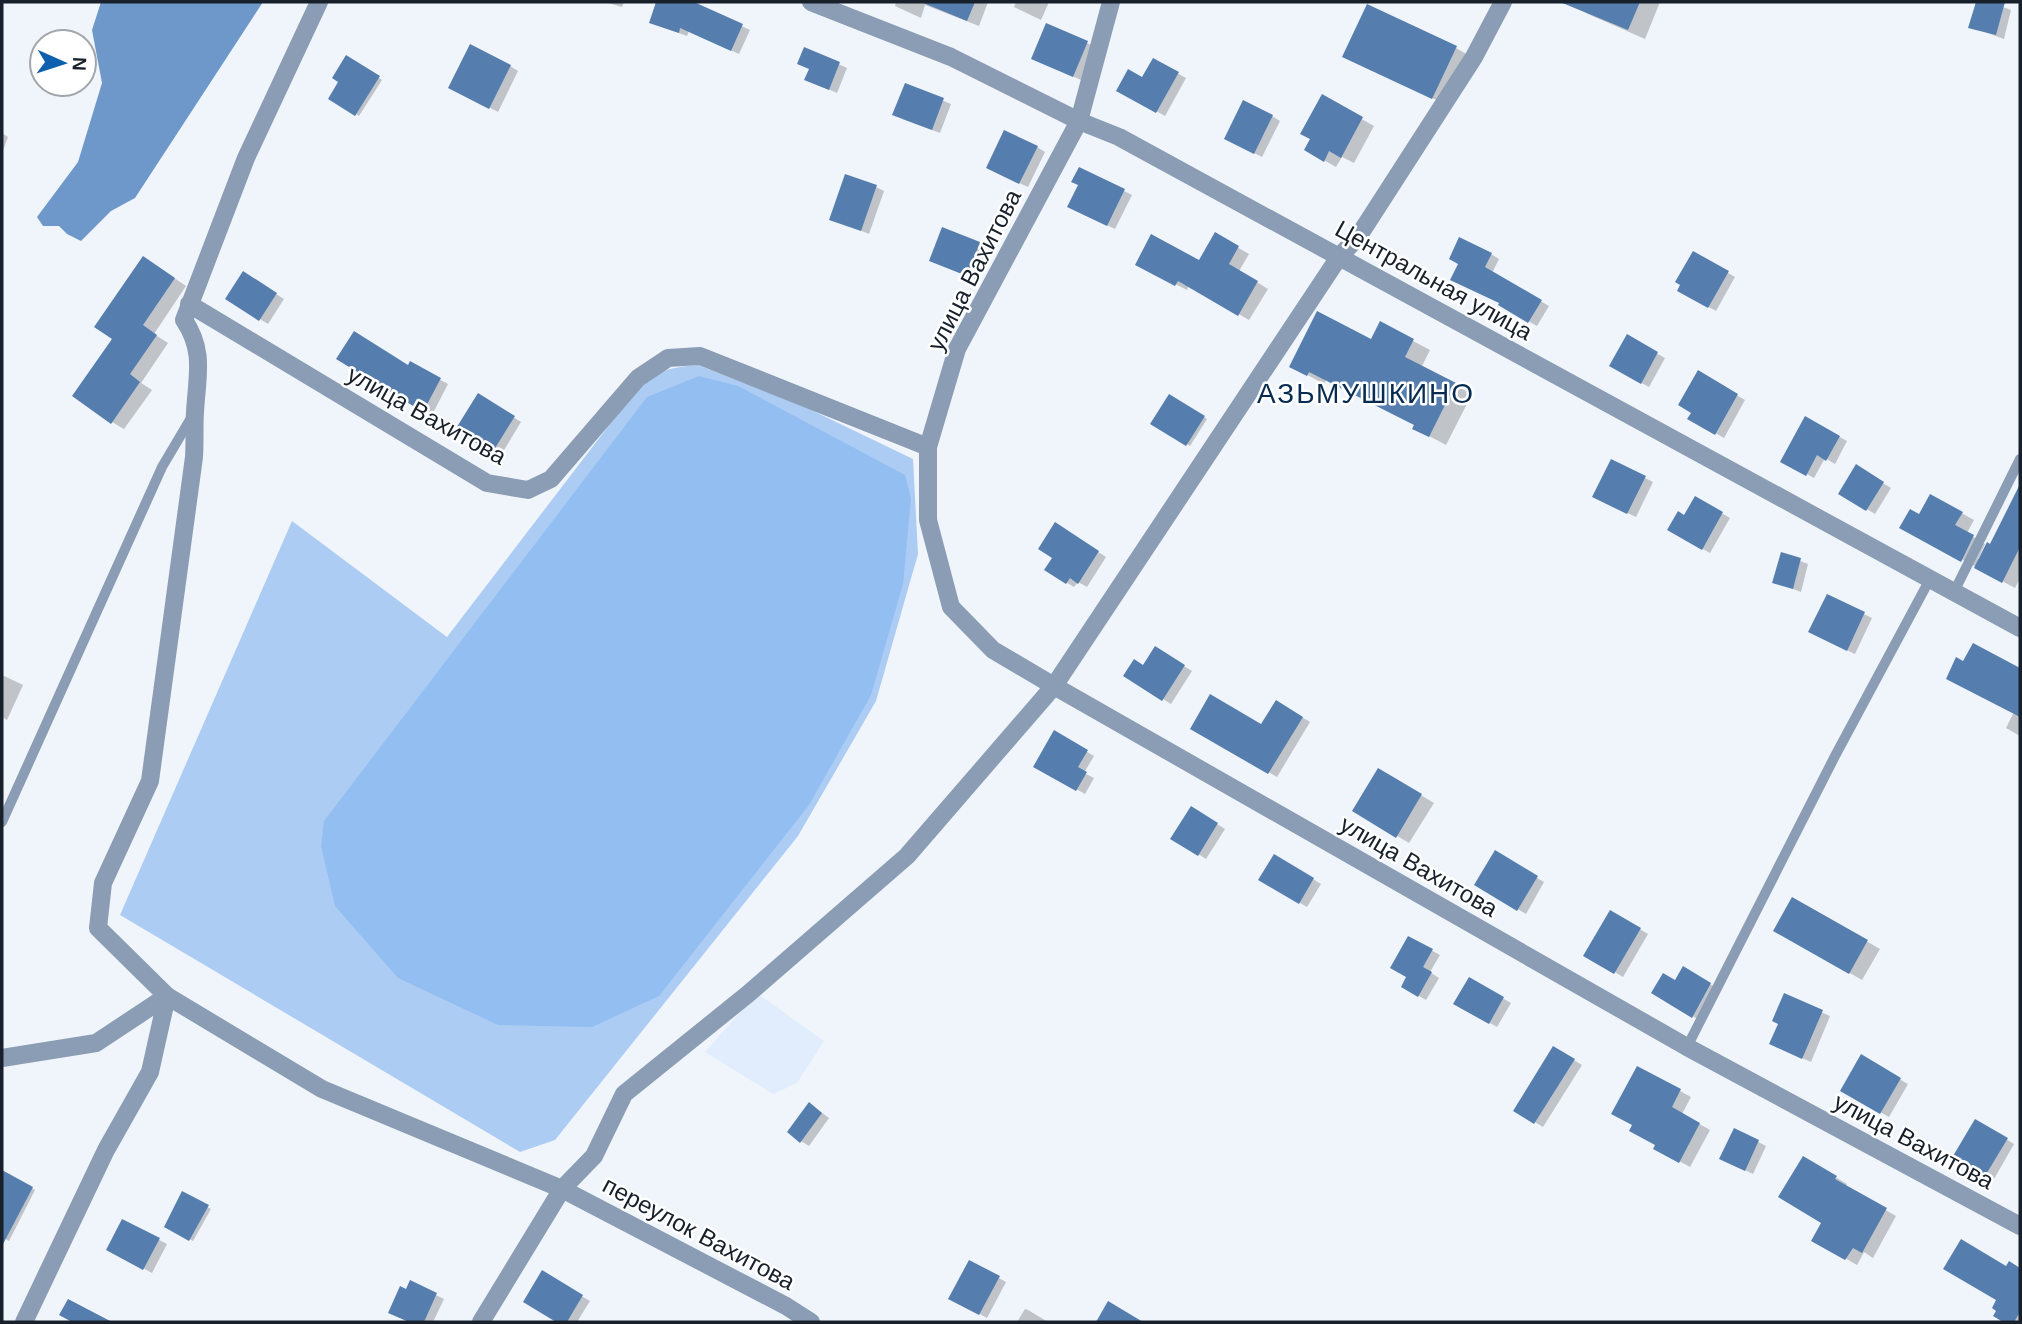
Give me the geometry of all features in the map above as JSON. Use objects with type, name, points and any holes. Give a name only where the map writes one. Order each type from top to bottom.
[{"type":"street","points":[[195,411],[199,365],[195,336],[184,320],[246,158],[318,2]]},
{"type":"street","name":"Центральная улица","points":[[811,2],[951,57],[1079,121],[1119,137],[2020,628]]},
{"type":"street","name":"улица Вахитова","points":[[1111,2],[1079,121],[957,349],[928,447],[928,520],[951,607],[993,650],[1687,1047],[2020,1226]]},
{"type":"street","points":[[481,1322],[562,1189],[594,1156],[624,1094],[748,994],[907,856],[1054,685],[1339,257],[1358,237],[1474,57],[1503,2]]},
{"type":"street","name":"улица Вахитова","points":[[189,304],[487,483],[528,491],[551,479],[638,378],[668,358],[700,356],[928,447]]},
{"type":"street","name":"переулок Вахитова","points":[[195,411],[194,457],[150,781],[103,883],[98,928],[167,996],[322,1089],[562,1189],[786,1306],[811,1322]]},
{"type":"street","points":[[2,1058],[96,1043],[167,996]]},
{"type":"street","points":[[24,1322],[106,1150],[150,1072],[167,996]]},
{"type":"lane","points":[[2,822],[162,467],[195,411]]},
{"type":"lane","points":[[1954,592],[2020,459]]},
{"type":"lane","points":[[1687,1047],[1835,755],[1930,579]]},
{"type":"shaded area","points":[[101,2],[263,2],[135,198],[111,211],[81,241],[67,234],[59,226],[43,226],[37,217],[78,162],[98,98],[102,83],[98,62],[98,28],[93,28]]},
{"type":"shaded area","points":[[698,365],[803,406],[913,459],[918,554],[876,701],[798,836],[555,1140],[520,1152],[120,915],[292,521],[447,637],[636,390],[664,371]]},
{"type":"shaded area","points":[[699,376],[738,386],[905,475],[911,498],[903,584],[871,695],[809,805],[659,996],[592,1027],[498,1025],[398,978],[335,906],[321,846],[324,821],[647,397]]},
{"type":"shaded area","points":[[757,993],[824,1041],[797,1083],[773,1094],[705,1052]]},
{"type":"building","points":[[656,2],[694,2],[743,24],[731,51],[680,28],[679,33],[649,23]]},
{"type":"building","points":[[921,2],[975,2],[967,21]]},
{"type":"building","points":[[1560,2],[1640,2],[1628,30]]},
{"type":"building","points":[[1976,2],[2005,2],[1996,35],[1968,28]]},
{"type":"building","points":[[1367,4],[1457,46],[1432,99],[1342,57]]},
{"type":"building","points":[[1046,23],[1088,41],[1073,77],[1031,59]]},
{"type":"building","points":[[470,44],[511,65],[489,109],[448,88]]},
{"type":"building","points":[[804,47],[840,62],[829,90],[804,80],[809,69],[797,64]]},
{"type":"building","points":[[346,55],[380,76],[355,116],[328,99],[338,82],[332,78]]},
{"type":"building","points":[[1153,58],[1179,72],[1156,113],[1116,91],[1128,69],[1142,77]]},
{"type":"building","points":[[905,83],[944,98],[932,130],[892,115]]},
{"type":"building","points":[[1322,94],[1363,117],[1341,158],[1329,151],[1324,162],[1304,150],[1310,139],[1300,134]]},
{"type":"building","points":[[1243,100],[1273,115],[1254,154],[1224,139]]},
{"type":"building","points":[[1004,130],[1038,146],[1019,184],[986,168]]},
{"type":"building","points":[[1079,167],[1125,189],[1107,226],[1067,207],[1078,185],[1071,182]]},
{"type":"building","points":[[845,174],[877,185],[861,231],[829,220]]},
{"type":"building","points":[[942,227],[980,242],[967,276],[929,261]]},
{"type":"building","points":[[1215,232],[1239,246],[1229,264],[1258,281],[1238,316],[1178,281],[1175,286],[1135,265],[1151,234],[1199,260]]},
{"type":"building","points":[[1459,237],[1492,253],[1485,267],[1542,300],[1528,323],[1498,305],[1499,303],[1450,280],[1458,264],[1449,259]]},
{"type":"building","points":[[1693,251],[1729,271],[1708,308],[1677,291],[1680,285],[1675,282]]},
{"type":"building","points":[[143,256],[175,278],[143,325],[157,335],[130,374],[140,382],[111,424],[72,396],[112,339],[94,327]]},
{"type":"building","points":[[243,271],[277,293],[259,321],[225,299]]},
{"type":"building","points":[[1317,311],[1371,339],[1380,321],[1414,339],[1405,357],[1456,383],[1429,437],[1412,429],[1414,425],[1309,372],[1307,376],[1289,367]]},
{"type":"building","points":[[354,331],[408,365],[410,361],[441,378],[423,412],[336,359]]},
{"type":"building","points":[[1627,334],[1658,352],[1641,384],[1609,366]]},
{"type":"building","points":[[1698,370],[1738,394],[1715,435],[1687,419],[1691,413],[1678,405]]},
{"type":"building","points":[[478,393],[515,416],[492,453],[455,430]]},
{"type":"building","points":[[1169,394],[1205,416],[1186,446],[1150,424]]},
{"type":"building","points":[[1805,416],[1840,436],[1826,461],[1817,455],[1806,476],[1780,462]]},
{"type":"building","points":[[1611,459],[1646,476],[1627,514],[1592,497]]},
{"type":"building","points":[[1856,464],[1884,482],[1866,511],[1838,494]]},
{"type":"building","points":[[2020,484],[2020,547],[2002,583],[1974,568],[1987,542],[1990,544]]},
{"type":"building","points":[[1930,494],[1963,512],[1955,525],[1974,535],[1961,562],[1899,528],[1910,509],[1919,514]]},
{"type":"building","points":[[1695,496],[1723,512],[1702,550],[1667,530],[1678,511],[1684,515]]},
{"type":"building","points":[[1055,522],[1099,551],[1078,584],[1070,578],[1066,584],[1044,570],[1052,558],[1038,549]]},
{"type":"building","points":[[1781,552],[1801,558],[1793,589],[1772,583]]},
{"type":"building","points":[[1827,594],[1865,612],[1847,651],[1808,632]]},
{"type":"building","points":[[1973,643],[2020,668],[2020,717],[1946,679],[1956,657],[1963,661]]},
{"type":"building","points":[[1155,646],[1185,665],[1162,701],[1123,676],[1134,659],[1143,665]]},
{"type":"building","points":[[1210,694],[1261,724],[1276,700],[1303,717],[1268,774],[1190,729]]},
{"type":"building","points":[[1054,730],[1088,750],[1078,767],[1087,772],[1076,791],[1033,767]]},
{"type":"building","points":[[1378,768],[1422,794],[1396,838],[1352,811]]},
{"type":"building","points":[[1191,806],[1218,823],[1198,856],[1170,839]]},
{"type":"building","points":[[1495,850],[1538,876],[1517,911],[1474,885]]},
{"type":"building","points":[[1274,854],[1314,878],[1299,904],[1258,880]]},
{"type":"building","points":[[1792,897],[1868,940],[1849,974],[1773,931]]},
{"type":"building","points":[[1610,910],[1641,928],[1614,974],[1583,956]]},
{"type":"building","points":[[1408,936],[1433,949],[1423,967],[1432,972],[1418,997],[1401,987],[1406,977],[1390,968]]},
{"type":"building","points":[[1683,966],[1711,983],[1692,1018],[1651,993],[1663,973],[1675,980]]},
{"type":"building","points":[[1469,977],[1504,997],[1489,1024],[1453,1004]]},
{"type":"building","points":[[1784,993],[1823,1010],[1802,1059],[1769,1044],[1778,1024],[1772,1021]]},
{"type":"building","points":[[1553,1046],[1575,1059],[1534,1124],[1513,1111]]},
{"type":"building","points":[[1861,1054],[1901,1078],[1880,1114],[1840,1091]]},
{"type":"building","points":[[1637,1066],[1681,1089],[1672,1107],[1700,1123],[1679,1163],[1653,1149],[1655,1145],[1629,1131],[1632,1125],[1611,1114]]},
{"type":"building","points":[[809,1102],[822,1113],[800,1143],[787,1132]]},
{"type":"building","points":[[1975,1119],[2008,1138],[1985,1176],[1953,1156]]},
{"type":"building","points":[[1734,1128],[1759,1140],[1745,1171],[1719,1159]]},
{"type":"building","points":[[1803,1156],[1837,1176],[1835,1179],[1887,1208],[1862,1253],[1853,1248],[1845,1260],[1811,1241],[1821,1223],[1778,1197]]},
{"type":"building","points":[[2,1170],[33,1187],[2,1246]]},
{"type":"building","points":[[182,1191],[209,1205],[189,1241],[164,1227]]},
{"type":"building","points":[[122,1219],[160,1238],[143,1270],[106,1250]]},
{"type":"building","points":[[1961,1239],[2006,1266],[2009,1261],[2020,1268],[2020,1312],[2014,1322],[2003,1322],[1993,1316],[1996,1311],[1992,1308],[1996,1300],[1943,1269]]},
{"type":"building","points":[[969,1260],[1000,1276],[979,1315],[948,1299]]},
{"type":"building","points":[[542,1270],[583,1295],[567,1322],[556,1322],[523,1302]]},
{"type":"building","points":[[410,1280],[437,1293],[424,1322],[409,1322],[388,1313],[400,1286],[406,1289]]},
{"type":"building","points":[[68,1299],[112,1322],[72,1322],[59,1315]]},
{"type":"building","points":[[1108,1301],[1143,1322],[1096,1322]]},
{"type":"district","name":"АЗЬМУШКИНО","points":[[1366,393]]}]
